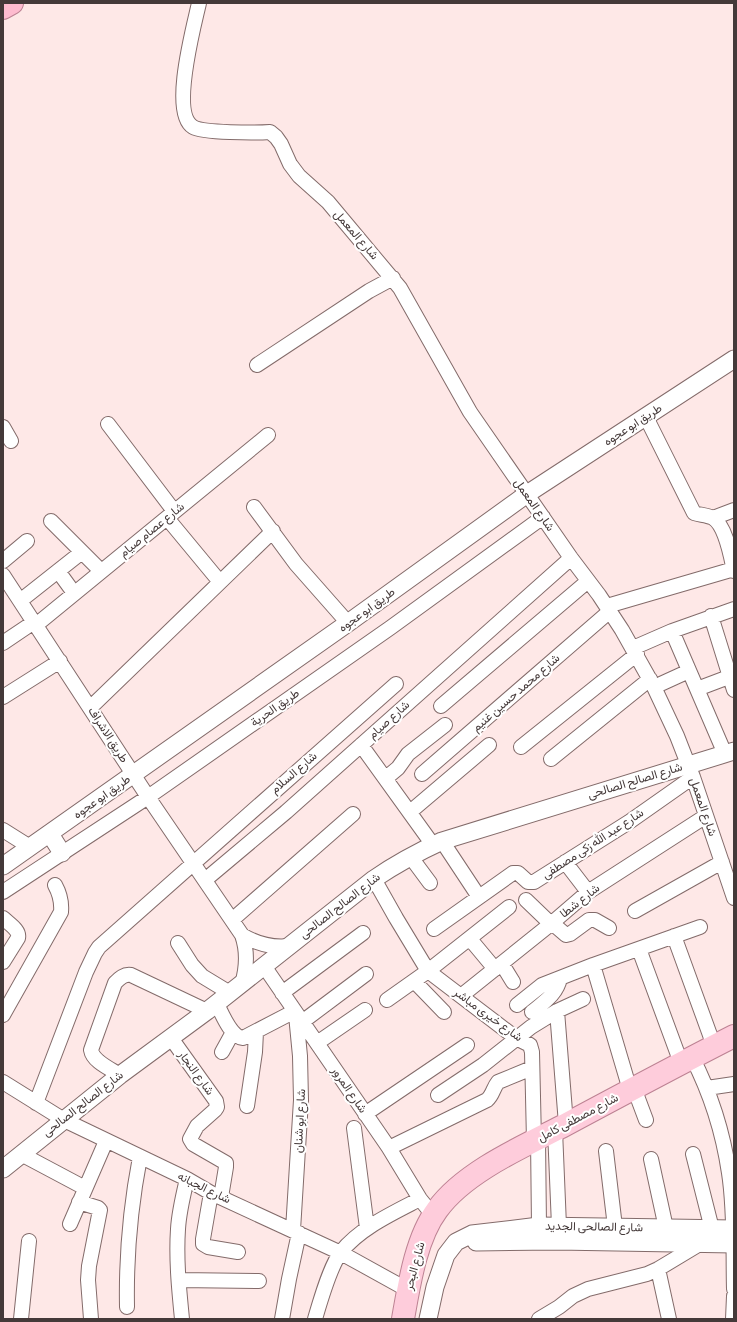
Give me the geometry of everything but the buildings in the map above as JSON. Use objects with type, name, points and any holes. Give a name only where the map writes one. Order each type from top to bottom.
[{"type":"highway","points":[[3,8],[12,3]]},
{"type":"main road","name":"شارع مصطفى كامل","points":[[433,1215],[461,1184],[490,1165],[734,1036]]},
{"type":"main road","name":"شارع البحر","points":[[403,1319],[409,1286],[421,1242],[433,1215]]},
{"type":"street","name":"شارع المعمل","points":[[200,3],[191,37],[183,84],[184,110],[187,121],[192,127],[206,130],[248,133],[270,132],[281,144],[290,164],[299,176],[328,202],[393,278],[407,300],[464,403],[608,609],[635,651],[674,729],[734,898]]},
{"type":"street","points":[[257,365],[369,291],[393,278]]},
{"type":"street","name":"طريق ابو عجوه","points":[[3,866],[134,775],[527,494],[734,359]]},
{"type":"street","points":[[646,416],[694,513],[714,518],[734,510]]},
{"type":"street","points":[[108,424],[171,515],[220,582]]},
{"type":"street","points":[[3,427],[11,441]]},
{"type":"street","name":"شارع عصام صيام","points":[[3,643],[35,623],[74,593],[268,435]]},
{"type":"street","points":[[254,507],[296,564],[348,623]]},
{"type":"street","name":"طريق الحرية","points":[[3,892],[148,796],[390,628],[543,517]]},
{"type":"street","points":[[608,609],[734,570],[728,544],[721,527],[714,518]]},
{"type":"street","points":[[51,521],[101,571]]},
{"type":"street","points":[[90,708],[273,531]]},
{"type":"street","points":[[3,561],[27,541]]},
{"type":"street","points":[[20,602],[82,552]]},
{"type":"street","name":"شارع صيام","points":[[205,880],[286,812],[571,558]]},
{"type":"street","points":[[58,571],[74,593]]},
{"type":"street","name":"طريق الاشراف","points":[[3,575],[134,775],[242,935],[247,954],[245,974],[236,988]]},
{"type":"street","points":[[441,706],[588,581]]},
{"type":"street","name":"شارع محمد حسين غنيم","points":[[422,774],[608,609]]},
{"type":"street","points":[[521,747],[635,651],[672,631],[734,609]]},
{"type":"street","points":[[711,616],[732,676],[734,690]]},
{"type":"street","points":[[672,631],[697,689],[730,752]]},
{"type":"street","points":[[3,697],[60,661]]},
{"type":"street","points":[[551,759],[652,683],[690,671]]},
{"type":"street","points":[[697,689],[732,676]]},
{"type":"street","name":"شارع السلام","points":[[36,1103],[86,972],[95,953],[104,942],[396,684]]},
{"type":"street","points":[[386,778],[398,768],[408,754],[445,724]]},
{"type":"street","points":[[361,745],[410,812],[438,843],[478,897]]},
{"type":"street","points":[[410,812],[490,745]]},
{"type":"street","name":"شارع الصالح الصالحى","points":[[3,1169],[120,1075],[212,1007],[374,879],[410,856],[438,843],[690,771],[730,752]]},
{"type":"street","name":"شارع عبد الله زكى مصطفى","points":[[434,929],[513,873],[518,873],[528,882],[534,882],[629,822],[690,771]]},
{"type":"street","points":[[232,920],[353,814]]},
{"type":"street","name":"شارع شطا","points":[[461,996],[588,892],[706,816]]},
{"type":"street","points":[[3,830],[30,847]]},
{"type":"street","points":[[50,834],[62,853]]},
{"type":"street","points":[[410,856],[430,883]]},
{"type":"street","points":[[565,862],[588,892]]},
{"type":"street","points":[[635,911],[722,862]]},
{"type":"street","points":[[374,879],[428,972]]},
{"type":"street","points":[[3,1016],[61,912],[62,902],[59,892],[55,886]]},
{"type":"street","points":[[526,900],[566,935],[570,934],[589,920],[595,920],[610,928]]},
{"type":"street","points":[[387,1000],[428,972],[509,907]]},
{"type":"street","points":[[3,918],[18,934],[18,938],[3,962]]},
{"type":"street","points":[[517,1005],[542,985],[593,965],[700,927]]},
{"type":"street","points":[[282,993],[363,933]]},
{"type":"street","name":"طريق الاشراف","points":[[242,935],[260,944],[269,946],[289,946]]},
{"type":"street","points":[[674,936],[714,1046]]},
{"type":"street","points":[[470,939],[499,966],[513,982]]},
{"type":"street","points":[[178,943],[202,976],[236,988]]},
{"type":"street","points":[[639,949],[687,1060],[707,1088],[729,1145],[732,1174],[734,1289]]},
{"type":"street","points":[[593,965],[632,1089],[646,1120]]},
{"type":"street","name":"شارع المرور","points":[[264,966],[389,1148],[420,1199],[433,1215]]},
{"type":"street","name":"شارع خيرى مباشر","points":[[428,972],[516,1038],[527,1043],[532,1049],[532,1068],[548,1133]]},
{"type":"street","points":[[120,1075],[96,1059],[92,1053],[92,1050],[115,983],[121,977],[128,974],[212,1007],[239,1038],[243,1038],[298,1015],[366,974]]},
{"type":"street","points":[[532,1012],[555,992],[560,978]]},
{"type":"street","points":[[414,982],[444,1012]]},
{"type":"street","points":[[438,1095],[483,1064],[531,1027],[557,1011],[583,999]]},
{"type":"street","points":[[317,1044],[366,1010]]},
{"type":"street","points":[[539,1226],[548,1133],[557,1011]]},
{"type":"street","name":"شارع ابو شنان","points":[[282,1319],[296,1232],[302,1100],[298,1015]]},
{"type":"street","points":[[222,1052],[233,1032]]},
{"type":"street","points":[[248,1106],[256,1032]]},
{"type":"street","name":"شارع النجار","points":[[171,1038],[216,1101],[217,1107],[215,1110],[197,1126],[190,1139],[193,1144],[226,1163],[216,1195]]},
{"type":"street","points":[[365,1114],[467,1045]]},
{"type":"street","points":[[389,1148],[487,1100],[498,1082],[532,1068]]},
{"type":"street","name":"شارع الجبانه","points":[[3,1082],[64,1120],[216,1195],[409,1286]]},
{"type":"street","points":[[707,1088],[734,1084]]},
{"type":"street","points":[[354,1128],[367,1228]]},
{"type":"street","points":[[548,1133],[559,1226]]},
{"type":"street","points":[[70,1224],[106,1141]]},
{"type":"street","points":[[606,1151],[615,1227]]},
{"type":"street","points":[[21,1154],[85,1188]]},
{"type":"street","points":[[693,1154],[712,1229]]},
{"type":"street","points":[[127,1307],[126,1269],[128,1231],[140,1157]]},
{"type":"street","points":[[651,1159],[666,1228]]},
{"type":"street","points":[[182,1319],[179,1280],[178,1228],[181,1204],[187,1180]]},
{"type":"street","points":[[216,1195],[203,1244],[208,1247],[238,1252]]},
{"type":"street","points":[[315,1319],[326,1287],[341,1253],[367,1228],[420,1199]]},
{"type":"street","points":[[79,1202],[100,1210],[89,1266],[88,1280],[91,1319]]},
{"type":"street","name":"شارع الصالحى الجديد","points":[[456,1242],[466,1236],[478,1232],[539,1226],[712,1229],[733,1237]]},
{"type":"street","name":"شارع الصالحى الجديد","points":[[456,1242],[557,1241],[698,1244],[733,1237]]},
{"type":"street","points":[[21,1319],[29,1241]]},
{"type":"street","points":[[428,1319],[435,1287],[446,1255],[456,1242]]},
{"type":"street","points":[[539,1319],[559,1307],[573,1296],[588,1289],[604,1284],[636,1278],[658,1269],[698,1244]]},
{"type":"street","points":[[658,1269],[669,1319]]},
{"type":"street","points":[[179,1280],[259,1281]]},
{"type":"street","points":[[409,1286],[435,1287]]},
{"type":"street","points":[[733,1319],[734,1296]]}]
